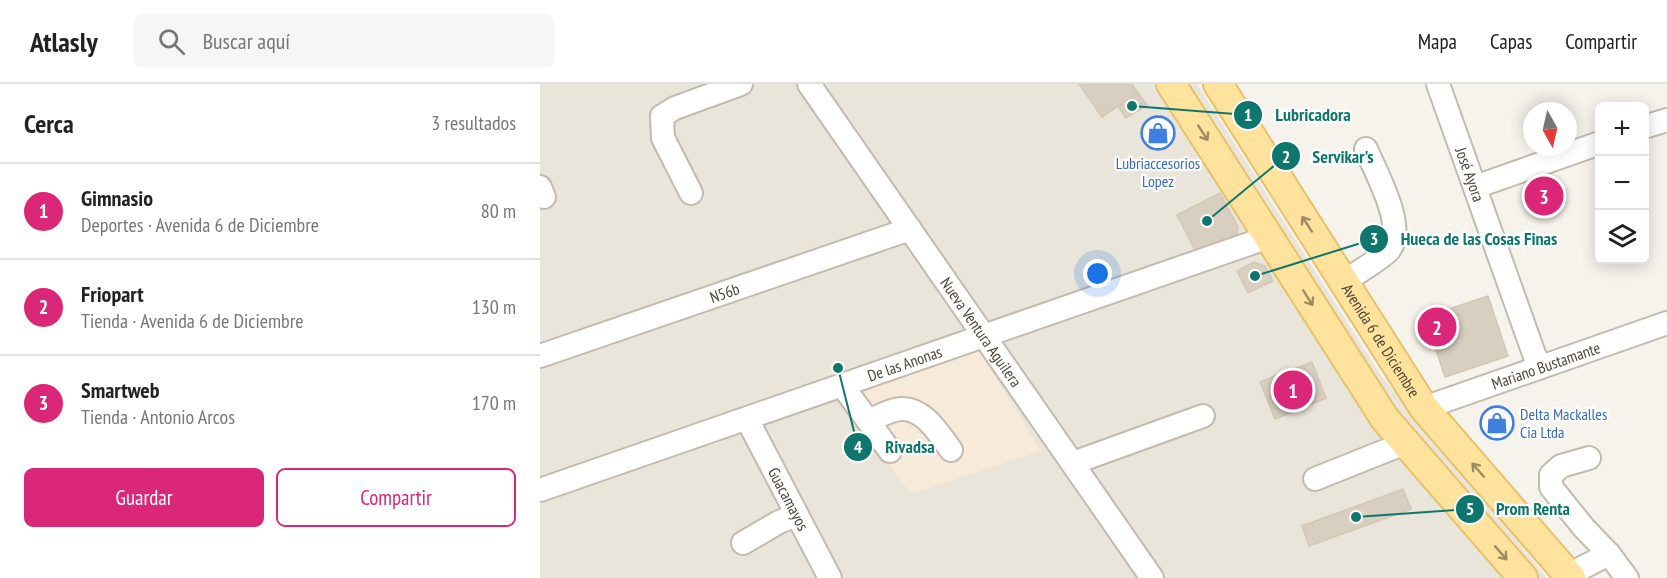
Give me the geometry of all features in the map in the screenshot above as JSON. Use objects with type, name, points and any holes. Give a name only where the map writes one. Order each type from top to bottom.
[{"type":"main road","points":[[1171,84],[1385,419],[1522,578]]},
{"type":"main road","name":"Avenida 6 de Diciembre","points":[[1218,84],[1424,408],[1569,576]]},
{"type":"street","points":[[691,193],[663,138],[662,116],[675,108],[741,84]]},
{"type":"street","name":"Nueva Ventura Aguilera","points":[[809,84],[1152,578]]},
{"type":"street","name":"José Ayora","points":[[1438,84],[1539,368]]},
{"type":"street","points":[[1649,125],[1667,120]]},
{"type":"street","points":[[1475,186],[1595,144]]},
{"type":"street","points":[[1344,282],[1389,250],[1396,235],[1395,221],[1366,150]]},
{"type":"street","name":"N56b","points":[[540,356],[910,229]]},
{"type":"street","name":"De las Anonas","points":[[540,490],[1269,237]]},
{"type":"street","name":"Mariano Bustamante","points":[[1424,408],[1667,324]]},
{"type":"street","points":[[842,385],[890,451]]},
{"type":"street","points":[[868,421],[900,409],[910,410],[926,418],[951,450]]},
{"type":"street","points":[[1073,463],[1203,416]]},
{"type":"street","name":"Guacamayos","points":[[747,418],[830,578]]},
{"type":"street","points":[[1314,479],[1405,443]]},
{"type":"street","points":[[1589,458],[1561,466],[1551,475],[1551,487],[1584,528],[1610,554],[1627,578]]},
{"type":"street","points":[[743,543],[779,522],[797,515]]},
{"type":"street","points":[[1569,576],[1610,554]]},
{"type":"shaded area","points":[[540,84],[1197,84],[1380,374],[1547,578],[540,578]]},
{"type":"shaded area","points":[[975,345],[1041,451],[911,494],[838,393]]},
{"type":"building","points":[[1079,84],[1132,84],[1138,93],[1102,117]]},
{"type":"building","points":[[1138,93],[1147,105],[1126,118],[1118,106]]},
{"type":"building","name":"Lubriaccesorios Lopez","points":[[1160,128],[1168,138],[1148,146],[1143,140]]},
{"type":"building","points":[[1220,193],[1238,227],[1237,234],[1197,254],[1177,215]]},
{"type":"building","points":[[1254,262],[1265,266],[1273,281],[1248,293],[1237,271]]},
{"type":"building","points":[[1488,296],[1508,356],[1445,377],[1425,317]]},
{"type":"building","points":[[1312,362],[1326,398],[1275,419],[1260,382]]},
{"type":"building","points":[[1403,489],[1411,509],[1309,546],[1302,526]]},
{"type":"place","name":"Lubricadora","points":[[1132,106]]},
{"type":"place","name":"Lubriaccesorios Lopez","points":[[1158,133]]},
{"type":"place","name":"Smartweb","points":[[1544,196]]},
{"type":"place","name":"Servikar's","points":[[1207,221]]},
{"type":"place","name":"Hueca de las Cosas Finas","points":[[1255,276]]},
{"type":"place","name":"Friopart","points":[[1437,327]]},
{"type":"place","name":"Rivadsa","points":[[838,368]]},
{"type":"place","name":"Gimnasio","points":[[1293,390]]},
{"type":"place","name":"Delta Mackalles Cia Ltda","points":[[1497,423]]},
{"type":"place","name":"Prom Renta","points":[[1356,517]]}]
